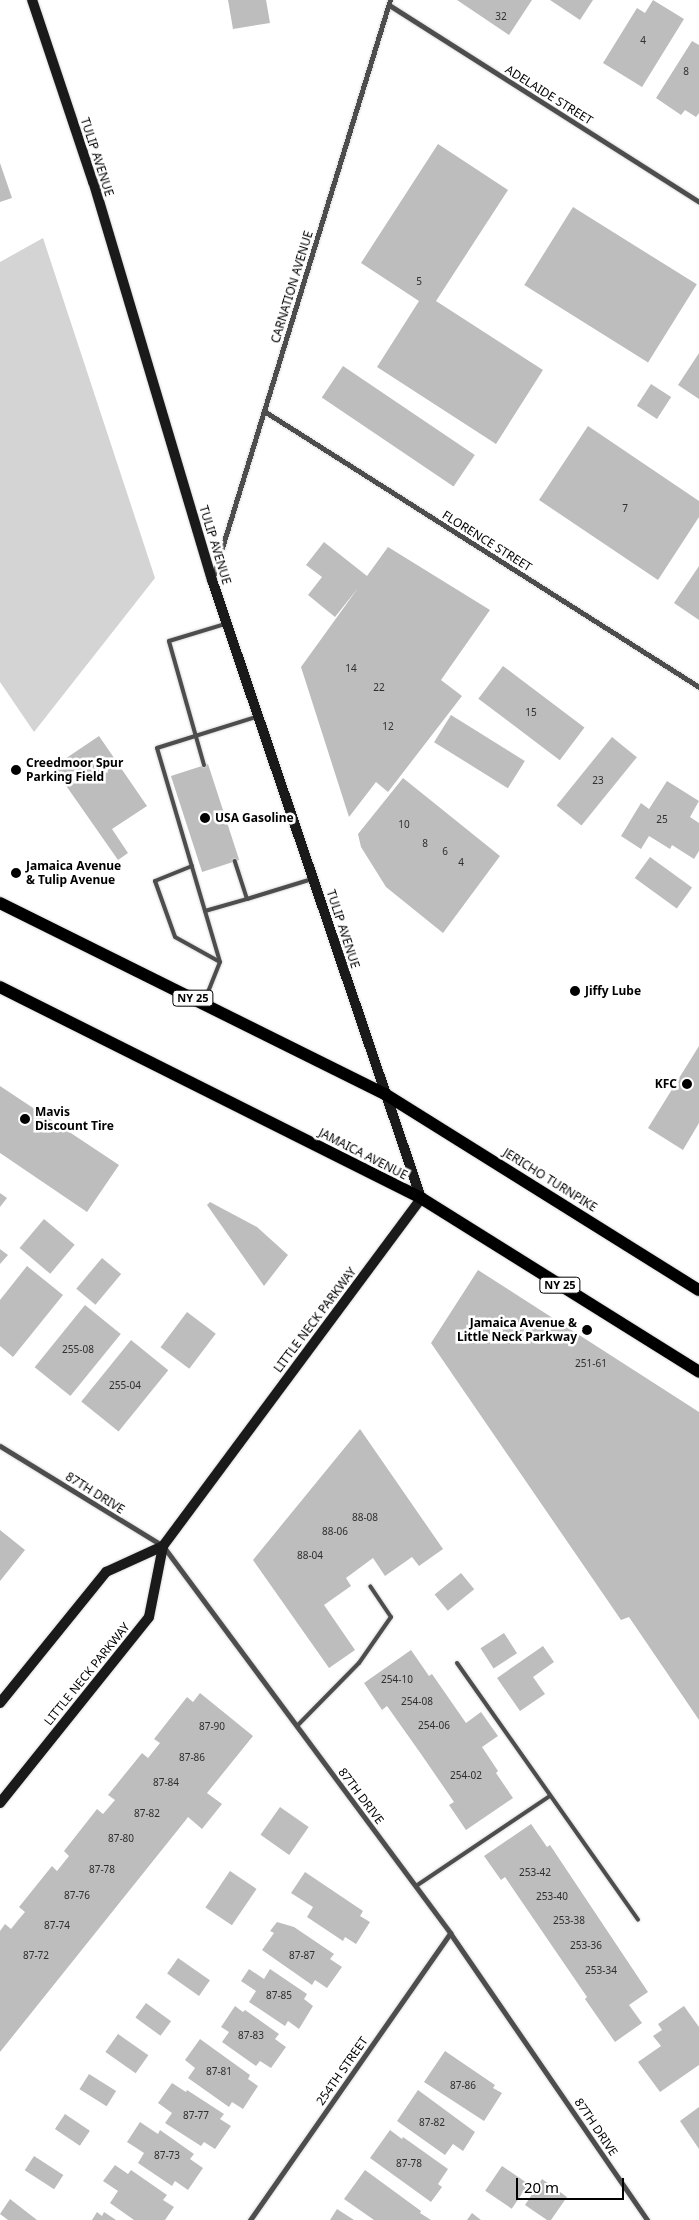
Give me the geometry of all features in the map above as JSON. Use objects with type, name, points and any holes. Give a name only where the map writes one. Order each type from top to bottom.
[{"type":"main road","name":"TULIP AVENUE","points":[[32,0],[93,182],[212,580],[386,1094]]},
{"type":"main road","name":"NY 25","points":[[0,903],[386,1094]]},
{"type":"main road","name":"JAMAICA AVENUE","points":[[0,987],[421,1198],[699,1372]]},
{"type":"main road","points":[[386,1094],[421,1198]]},
{"type":"main road","name":"JERICHO TURNPIKE","points":[[386,1094],[699,1290]]},
{"type":"main road","name":"LITTLE NECK PARKWAY","points":[[0,1804],[149,1617],[163,1546],[421,1198]]},
{"type":"main road","name":"LITTLE NECK PARKWAY","points":[[0,1703],[106,1572],[163,1546]]},
{"type":"street","name":"CARNATION AVENUE","points":[[212,580],[389,2]]},
{"type":"street","name":"ADELAIDE STREET","points":[[389,2],[699,202]]},
{"type":"street","name":"FLORENCE STREET","points":[[264,411],[699,687]]},
{"type":"street","name":"87TH DRIVE","points":[[0,1446],[163,1546],[450,1933],[647,2220]]},
{"type":"street","name":"254TH STREET","points":[[250,2220],[450,1933]]},
{"type":"lane","points":[[204,765],[169,641],[227,623]]},
{"type":"lane","points":[[204,1004],[220,962],[157,748],[258,717]]},
{"type":"lane","points":[[235,861],[247,899]]},
{"type":"lane","points":[[192,866],[155,881],[174,937],[220,962]]},
{"type":"lane","points":[[205,911],[313,878]]},
{"type":"lane","points":[[297,1726],[359,1663],[391,1617],[370,1586]]},
{"type":"lane","points":[[458,1663],[638,1920]]},
{"type":"lane","points":[[416,1886],[550,1796]]},
{"type":"shaded area","points":[[43,238],[155,578],[34,732],[0,682],[0,262]]},
{"type":"building","points":[[228,0],[266,0],[270,23],[233,29]]},
{"type":"building","points":[[457,0],[532,0],[509,35]]},
{"type":"building","points":[[550,0],[593,0],[580,20]]},
{"type":"building","points":[[653,0],[684,19],[642,87],[603,63],[637,8],[645,13]]},
{"type":"building","points":[[692,41],[699,45],[699,113],[696,117],[685,110],[681,115],[656,98]]},
{"type":"building","points":[[438,144],[508,190],[436,301],[543,370],[496,444],[377,367],[419,301],[361,263]]},
{"type":"building","points":[[0,163],[12,198],[0,202]]},
{"type":"building","points":[[573,207],[697,284],[648,362],[524,285]]},
{"type":"building","points":[[699,353],[699,399],[678,385]]},
{"type":"building","points":[[343,366],[475,455],[454,486],[322,398]]},
{"type":"building","points":[[651,384],[671,397],[657,419],[637,406]]},
{"type":"building","points":[[588,426],[699,501],[699,517],[658,580],[539,500]]},
{"type":"building","points":[[324,542],[367,576],[388,547],[490,610],[441,680],[462,696],[388,792],[376,782],[349,817],[301,667],[358,588],[335,617],[308,595],[322,577],[306,565]]},
{"type":"building","points":[[699,566],[699,620],[674,603]]},
{"type":"building","points":[[503,666],[584,727],[560,760],[478,699]]},
{"type":"building","points":[[451,715],[525,761],[508,788],[434,742]]},
{"type":"building","points":[[99,736],[147,806],[112,829],[128,853],[118,860],[53,767]]},
{"type":"building","points":[[612,737],[637,757],[581,826],[557,805]]},
{"type":"building","name":"USA Gasoline","points":[[208,764],[239,860],[202,872],[171,776]]},
{"type":"building","points":[[403,778],[500,856],[443,933],[386,887],[361,847],[358,834]]},
{"type":"building","points":[[667,781],[699,801],[690,817],[699,823],[699,851],[694,859],[672,845],[670,849],[649,836],[641,849],[621,836],[641,803],[649,809]]},
{"type":"building","points":[[650,857],[692,888],[677,909],[635,878]]},
{"type":"building","name":"KFC","points":[[699,1046],[699,1123],[683,1150],[648,1128]]},
{"type":"building","name":"Mavis Discount Tire","points":[[0,1086],[119,1165],[87,1212],[0,1153]]},
{"type":"building","points":[[0,1193],[7,1198],[0,1207]]},
{"type":"building","points":[[210,1202],[257,1227],[288,1255],[264,1286],[207,1205]]},
{"type":"building","points":[[44,1219],[75,1245],[50,1274],[20,1248]]},
{"type":"building","points":[[0,1249],[8,1255],[0,1264]]},
{"type":"building","points":[[102,1258],[121,1274],[95,1305],[76,1289]]},
{"type":"building","points":[[27,1266],[63,1295],[13,1357],[0,1346],[0,1300]]},
{"type":"building","points":[[478,1270],[699,1412],[699,1720],[629,1617],[621,1620],[431,1343]]},
{"type":"building","points":[[85,1305],[121,1334],[70,1396],[35,1367]]},
{"type":"building","points":[[187,1312],[216,1334],[189,1369],[161,1347]]},
{"type":"building","points":[[131,1340],[168,1370],[119,1432],[81,1401]]},
{"type":"building","points":[[360,1429],[443,1549],[419,1566],[412,1557],[385,1576],[373,1558],[346,1578],[351,1586],[324,1605],[355,1650],[329,1668],[253,1560]]},
{"type":"building","points":[[0,1530],[25,1550],[0,1581]]},
{"type":"building","points":[[461,1573],[474,1589],[448,1611],[435,1594]]},
{"type":"building","points":[[504,1633],[517,1653],[494,1668],[481,1648]]},
{"type":"building","points":[[543,1646],[554,1662],[533,1677],[545,1694],[520,1711],[497,1678]]},
{"type":"building","points":[[411,1650],[429,1676],[432,1674],[466,1723],[481,1712],[498,1736],[482,1747],[498,1771],[496,1773],[513,1798],[466,1830],[449,1805],[454,1802],[421,1754],[387,1706],[382,1710],[364,1683]]},
{"type":"building","points":[[200,1693],[253,1736],[207,1793],[222,1804],[202,1829],[188,1817],[0,2052],[0,1931],[5,1924],[11,1929],[25,1912],[19,1907],[52,1866],[57,1871],[69,1856],[64,1851],[97,1809],[103,1814],[115,1800],[108,1795],[142,1753],[148,1758],[160,1743],[154,1739],[187,1697],[193,1702]]},
{"type":"building","points":[[280,1807],[309,1827],[289,1855],[260,1835]]},
{"type":"building","points":[[531,1824],[547,1847],[550,1845],[648,1992],[629,2005],[642,2023],[615,2042],[585,1999],[587,1997],[505,1877],[501,1880],[484,1856]]},
{"type":"building","points":[[230,1871],[257,1889],[232,1925],[205,1907]]},
{"type":"building","points":[[305,1872],[363,1911],[360,1916],[370,1922],[356,1944],[345,1937],[343,1941],[307,1917],[313,1907],[291,1893]]},
{"type":"building","points":[[277,1922],[294,1927],[334,1954],[330,1959],[342,1967],[327,1988],[315,1980],[312,1985],[262,1950],[274,1933],[270,1931]]},
{"type":"building","points":[[178,1958],[210,1980],[199,1996],[167,1974]]},
{"type":"building","points":[[249,1969],[264,1979],[270,1969],[307,1994],[304,1999],[313,2006],[299,2029],[288,2021],[285,2026],[249,2002],[256,1991],[241,1981]]},
{"type":"building","points":[[146,2003],[171,2021],[160,2036],[135,2018]]},
{"type":"building","points":[[235,2006],[243,2012],[245,2010],[279,2034],[275,2039],[286,2047],[271,2068],[260,2061],[256,2066],[222,2042],[229,2032],[221,2027]]},
{"type":"building","points":[[684,2006],[699,2027],[699,2065],[660,2092],[638,2062],[661,2046],[653,2036],[662,2030],[658,2024]]},
{"type":"building","points":[[118,2034],[148,2055],[136,2073],[105,2052]]},
{"type":"building","points":[[200,2039],[250,2075],[248,2079],[258,2086],[243,2109],[232,2102],[229,2107],[188,2078],[195,2068],[185,2060]]},
{"type":"building","points":[[445,2051],[495,2085],[493,2088],[502,2093],[484,2121],[424,2082]]},
{"type":"building","points":[[89,2074],[116,2091],[107,2106],[79,2089]]},
{"type":"building","points":[[172,2083],[186,2092],[187,2090],[224,2114],[220,2119],[231,2126],[215,2149],[204,2142],[201,2146],[165,2123],[172,2113],[158,2103]]},
{"type":"building","points":[[418,2090],[475,2132],[463,2151],[453,2144],[445,2155],[397,2121]]},
{"type":"building","points":[[699,2107],[699,2149],[680,2121]]},
{"type":"building","points":[[65,2114],[90,2131],[80,2146],[55,2129]]},
{"type":"building","points":[[140,2122],[158,2134],[160,2130],[194,2154],[190,2159],[203,2168],[188,2190],[175,2181],[172,2186],[138,2163],[144,2153],[127,2142]]},
{"type":"building","points":[[390,2130],[448,2169],[438,2184],[442,2187],[431,2202],[370,2158]]},
{"type":"building","points":[[34,2156],[63,2175],[54,2189],[25,2170]]},
{"type":"building","points":[[115,2165],[128,2174],[131,2170],[167,2195],[163,2200],[174,2207],[165,2220],[134,2220],[110,2203],[118,2191],[103,2181]]},
{"type":"building","points":[[502,2166],[529,2184],[512,2209],[485,2191]]},
{"type":"building","points":[[365,2170],[431,2220],[374,2220],[344,2199]]},
{"type":"building","points":[[542,2179],[567,2197],[551,2220],[547,2220],[525,2205]]},
{"type":"building","points":[[10,2199],[37,2220],[8,2220],[0,2214]]},
{"type":"building","points":[[337,2209],[354,2220],[330,2220]]},
{"type":"building","points":[[97,2212],[102,2216],[104,2212],[116,2220],[92,2220]]},
{"type":"building","points":[[472,2213],[481,2220],[467,2220]]},
{"type":"place","name":"Creedmoor Spur Parking Field","points":[[16,770]]},
{"type":"place","name":"USA Gasoline","points":[[205,818]]},
{"type":"place","name":"Jamaica Avenue & Tulip Avenue","points":[[16,873]]},
{"type":"place","name":"Jiffy Lube","points":[[575,991]]},
{"type":"place","name":"KFC","points":[[687,1084]]},
{"type":"place","name":"Mavis Discount Tire","points":[[25,1119]]},
{"type":"place","name":"Jamaica Avenue & Little Neck Parkway","points":[[587,1330]]}]
